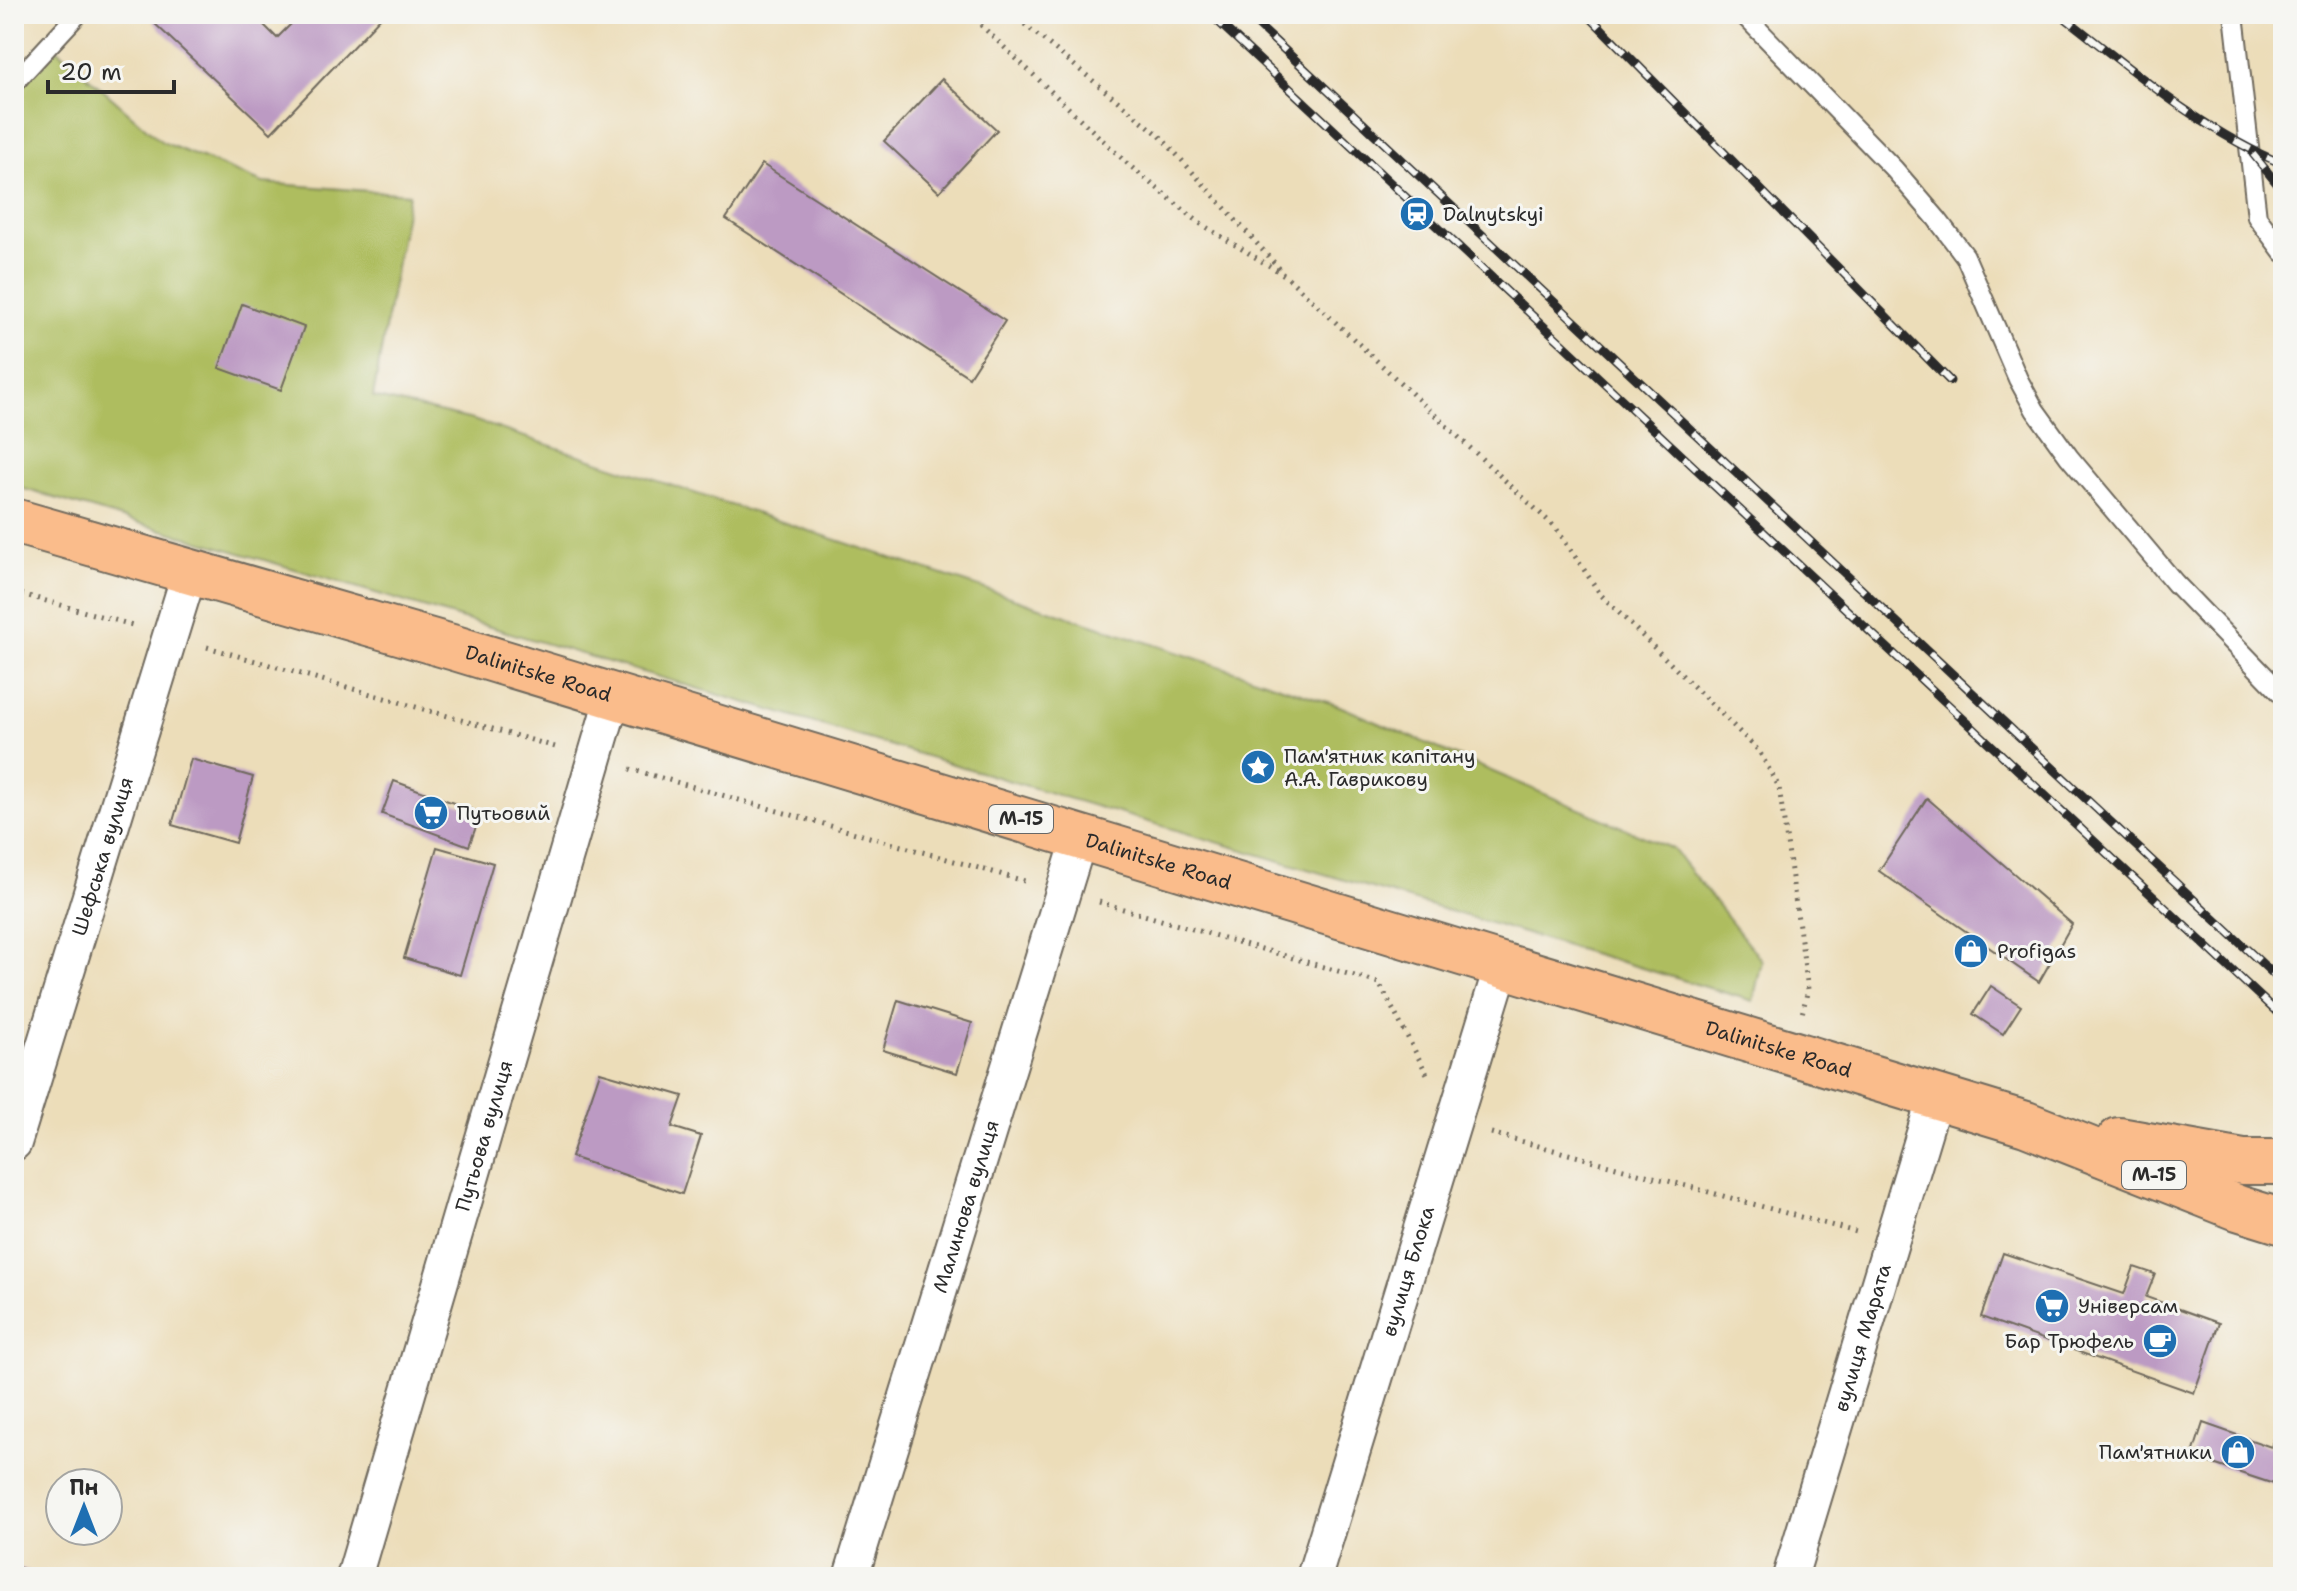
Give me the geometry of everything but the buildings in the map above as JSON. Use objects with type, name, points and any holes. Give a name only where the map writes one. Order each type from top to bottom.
[{"type":"main road","name":"Dalinitske Road","points":[[14,521],[613,696],[2026,1124]]},
{"type":"main road","name":"М-15","points":[[2026,1124],[2243,1162],[2283,1162]]},
{"type":"main road","name":"М-15","points":[[2026,1124],[2238,1208],[2283,1222]]},
{"type":"street","name":"Шефська вулиця","points":[[14,1143],[190,571]]},
{"type":"street","name":"Путьова вулиця","points":[[354,1577],[613,696]]},
{"type":"street","name":"Малинова вулиця","points":[[851,1577],[1080,837]]},
{"type":"street","name":"вулиця Блока","points":[[1314,1577],[1502,965]]},
{"type":"street","name":"вулиця Марата","points":[[1790,1577],[1935,1097]]},
{"type":"lane","points":[[14,83],[78,14]]},
{"type":"lane","points":[[1743,14],[1894,169],[1937,219],[1965,256],[2018,379],[2069,457],[2175,583],[2283,695]]},
{"type":"lane","points":[[2234,14],[2257,217],[2283,252]]},
{"type":"path","points":[[969,14],[1130,166],[1201,224],[1286,276]]},
{"type":"path","points":[[1012,14],[1159,135],[1286,276],[1556,528],[1601,595],[1759,751],[1779,787],[1808,989],[1794,1054]]},
{"type":"path","points":[[14,592],[1379,983],[1453,1123],[1890,1241]]},
{"type":"green space","points":[[54,47],[162,142],[263,183],[409,194],[373,397],[473,420],[1337,705],[1673,849],[1762,961],[1753,1001],[14,486],[14,90]]},
{"type":"railway","points":[[1210,14],[2283,1018]]},
{"type":"railway","points":[[1246,14],[2283,983]]},
{"type":"railway","points":[[1587,14],[1950,381]]},
{"type":"railway","points":[[2060,14],[2195,116],[2283,164]]},
{"type":"railway","points":[[2253,154],[2283,191]]},
{"type":"place","name":"Dalnytskyi","points":[[1417,214]]},
{"type":"place","name":"Пам'ятник капітану А.А. Гаврикову","points":[[1258,767]]},
{"type":"place","name":"Путьовий","points":[[431,813]]},
{"type":"place","name":"Profigas","points":[[1971,951]]},
{"type":"place","name":"Універсам","points":[[2052,1306]]},
{"type":"place","name":"Бар Трюфель","points":[[2160,1341]]},
{"type":"place","name":"Пам'ятники","points":[[2238,1452]]}]
